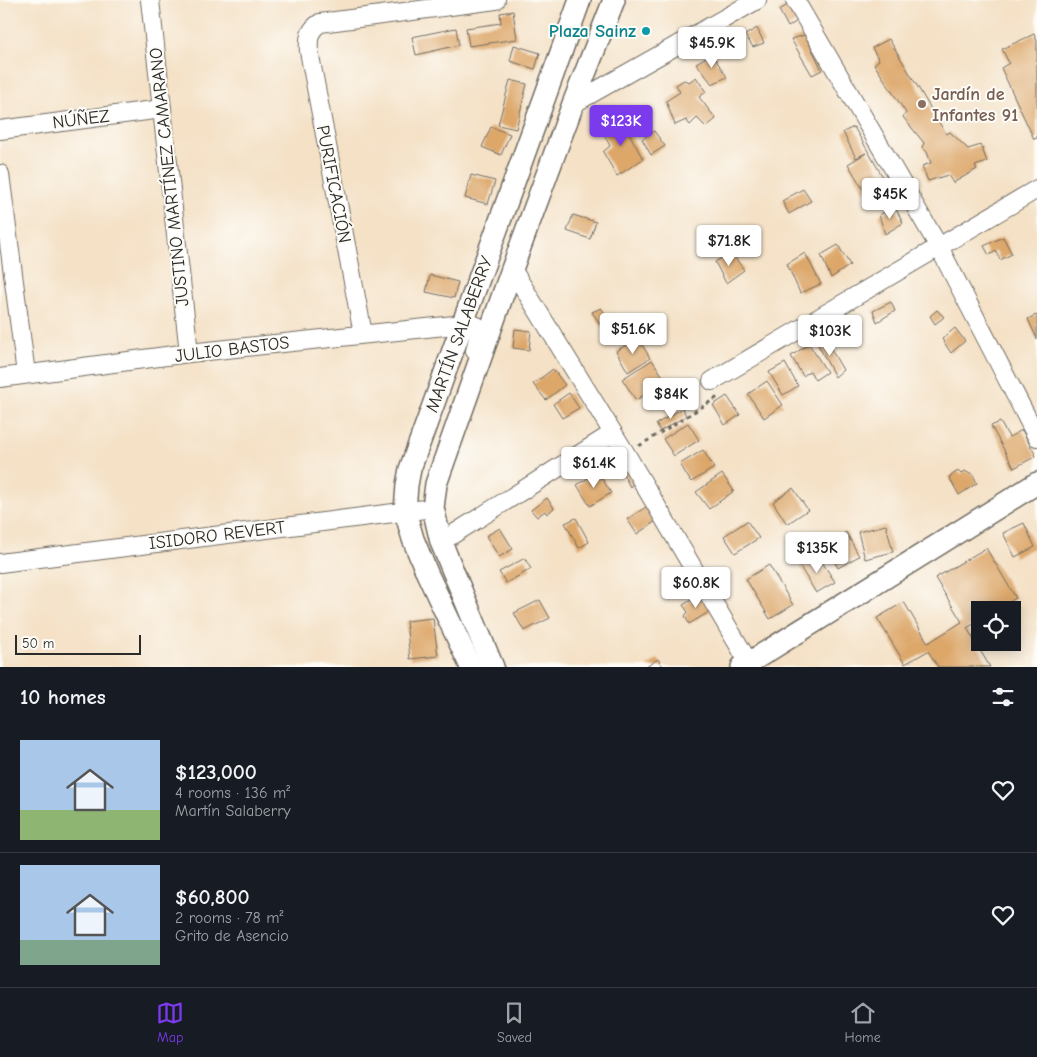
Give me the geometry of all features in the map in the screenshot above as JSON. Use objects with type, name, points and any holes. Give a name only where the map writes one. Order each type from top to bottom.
[{"type":"street","name":"JUSTINO MARTÍNEZ CAMARANO","points":[[150,0],[189,353]]},
{"type":"street","points":[[389,6],[496,0]]},
{"type":"street","name":"MARTÍN SALABERRY","points":[[471,667],[413,539],[405,511],[406,485],[410,469],[580,0]]},
{"type":"street","name":"MARTÍN SALABERRY","points":[[493,667],[441,542],[433,508],[440,473],[512,269],[614,0]]},
{"type":"street","points":[[573,104],[758,0]]},
{"type":"street","points":[[795,0],[939,247],[1037,437]]},
{"type":"street","name":"PURIFICACIÓN","points":[[363,334],[309,51],[310,34],[313,28],[320,23],[389,6]]},
{"type":"street","name":"NÚÑEZ","points":[[0,130],[162,109]]},
{"type":"street","points":[[0,174],[26,374]]},
{"type":"street","points":[[712,381],[1037,189]]},
{"type":"street","points":[[512,269],[626,454],[746,665],[1037,483]]},
{"type":"street","points":[[464,324],[477,326],[480,330],[480,336],[465,382],[464,407]]},
{"type":"street","name":"JULIO BASTOS","points":[[0,378],[189,353],[464,324]]},
{"type":"street","points":[[441,542],[612,433]]},
{"type":"street","name":"ISIDORO REVERT","points":[[0,563],[433,508]]},
{"type":"path","points":[[626,454],[718,398],[712,381]]},
{"type":"building","points":[[788,5],[797,21],[788,27],[779,10]]},
{"type":"building","points":[[513,11],[517,39],[469,46],[466,28],[501,23],[500,13]]},
{"type":"building","points":[[456,28],[459,45],[416,55],[412,37]]},
{"type":"building","points":[[757,28],[764,43],[753,47],[745,35]]},
{"type":"building","points":[[1034,34],[1037,41],[1037,138],[1034,139],[1001,68],[1009,63],[1002,49]]},
{"type":"building","points":[[805,35],[822,70],[812,75],[791,39]]},
{"type":"building","points":[[889,39],[946,134],[950,132],[968,149],[981,145],[987,162],[975,166],[977,169],[953,183],[948,175],[928,181],[922,166],[931,163],[927,152],[922,147],[924,143],[903,117],[906,113],[874,64],[879,60],[872,48]]},
{"type":"building","points":[[514,45],[540,53],[535,69],[510,61]]},
{"type":"building","points":[[712,54],[727,77],[712,84],[696,63]]},
{"type":"building","points":[[696,77],[706,92],[699,97],[716,119],[706,127],[697,118],[690,125],[686,120],[675,125],[666,101],[680,92],[676,85],[684,80],[689,82]]},
{"type":"building","points":[[510,80],[527,84],[516,129],[498,125]]},
{"type":"building","points":[[619,115],[643,159],[617,176],[603,152],[610,146],[604,134],[611,118]]},
{"type":"building","points":[[491,127],[510,134],[501,155],[482,147]]},
{"type":"building","points":[[854,127],[884,179],[864,191],[848,164],[866,153],[856,158],[843,132]]},
{"type":"building","points":[[654,131],[665,146],[651,155],[642,139]]},
{"type":"building","points":[[471,175],[495,181],[488,204],[465,198]]},
{"type":"building","points":[[803,189],[811,201],[789,214],[782,201]]},
{"type":"building","points":[[895,207],[903,223],[885,234],[879,215]]},
{"type":"building","points":[[573,215],[596,222],[590,239],[567,231]]},
{"type":"building","points":[[1003,237],[1012,254],[1000,260],[996,251],[989,255],[984,246]]},
{"type":"building","points":[[838,245],[850,265],[831,278],[821,255]]},
{"type":"building","points":[[731,252],[744,270],[726,283],[715,262]]},
{"type":"building","points":[[805,253],[821,284],[800,293],[787,264]]},
{"type":"building","points":[[430,275],[458,282],[454,298],[426,292]]},
{"type":"building","points":[[891,302],[895,311],[877,322],[873,311]]},
{"type":"building","points":[[601,308],[615,326],[604,330],[592,312]]},
{"type":"building","points":[[937,310],[944,317],[935,324],[930,316]]},
{"type":"building","points":[[1037,316],[1037,339],[1028,319]]},
{"type":"building","points":[[955,328],[965,341],[951,353],[942,339]]},
{"type":"building","points":[[515,329],[531,331],[529,350],[513,348]]},
{"type":"building","points":[[824,337],[843,370],[835,377],[816,341]]},
{"type":"building","points":[[638,338],[650,358],[628,372],[616,351]]},
{"type":"building","points":[[809,344],[827,372],[815,380],[810,371],[803,376],[791,356]]},
{"type":"building","points":[[652,360],[666,381],[636,400],[622,379]]},
{"type":"building","points":[[785,363],[798,386],[783,395],[769,372]]},
{"type":"building","points":[[553,369],[565,385],[546,400],[533,384]]},
{"type":"building","points":[[767,381],[783,405],[764,418],[748,394]]},
{"type":"building","points":[[569,393],[579,408],[562,418],[553,404]]},
{"type":"building","points":[[727,396],[740,415],[725,425],[713,405]]},
{"type":"building","points":[[683,408],[686,416],[660,431],[656,424]]},
{"type":"building","points":[[1000,422],[1009,437],[1022,430],[1036,456],[1014,468],[991,426]]},
{"type":"building","points":[[688,423],[699,440],[674,456],[663,439]]},
{"type":"building","points":[[703,450],[714,468],[691,482],[680,464]]},
{"type":"building","points":[[626,456],[638,479],[630,487],[616,460]]},
{"type":"building","points":[[958,471],[961,474],[965,471],[972,473],[977,483],[959,495],[949,477]]},
{"type":"building","points":[[598,472],[611,493],[590,506],[577,485]]},
{"type":"building","points":[[722,474],[734,491],[709,509],[696,492]]},
{"type":"building","points":[[793,488],[808,510],[787,524],[773,502]]},
{"type":"building","points":[[547,498],[554,508],[547,514],[545,511],[537,517],[531,510]]},
{"type":"building","points":[[651,504],[660,518],[637,534],[627,519]]},
{"type":"building","points":[[576,518],[589,542],[579,548],[565,523]]},
{"type":"building","points":[[747,521],[759,538],[735,553],[724,536]]},
{"type":"building","points":[[1024,523],[1035,547],[1015,557],[1003,533]]},
{"type":"building","points":[[886,525],[893,552],[865,559],[858,532]]},
{"type":"building","points":[[500,528],[513,549],[499,557],[486,536]]},
{"type":"building","points":[[846,532],[859,556],[838,568],[825,544]]},
{"type":"building","points":[[986,548],[1016,598],[1011,601],[971,601],[971,626],[967,628],[971,635],[971,651],[981,651],[990,667],[938,667],[928,651],[905,664],[877,618],[904,602],[928,643],[962,622],[935,578]]},
{"type":"building","points":[[817,554],[835,582],[816,593],[799,565]]},
{"type":"building","points":[[525,558],[531,569],[506,583],[499,572]]},
{"type":"building","points":[[769,565],[793,605],[770,619],[746,579]]},
{"type":"building","points":[[700,595],[711,611],[689,624],[685,616],[688,612],[683,605]]},
{"type":"building","points":[[540,600],[550,618],[524,631],[514,613]]},
{"type":"building","points":[[433,618],[438,656],[410,659],[406,621]]},
{"type":"building","points":[[658,659],[663,667],[646,667]]},
{"type":"place","name":"Plaza Sainz","points":[[646,31]]},
{"type":"place","name":"Jardín de Infantes 91","points":[[922,104]]}]
